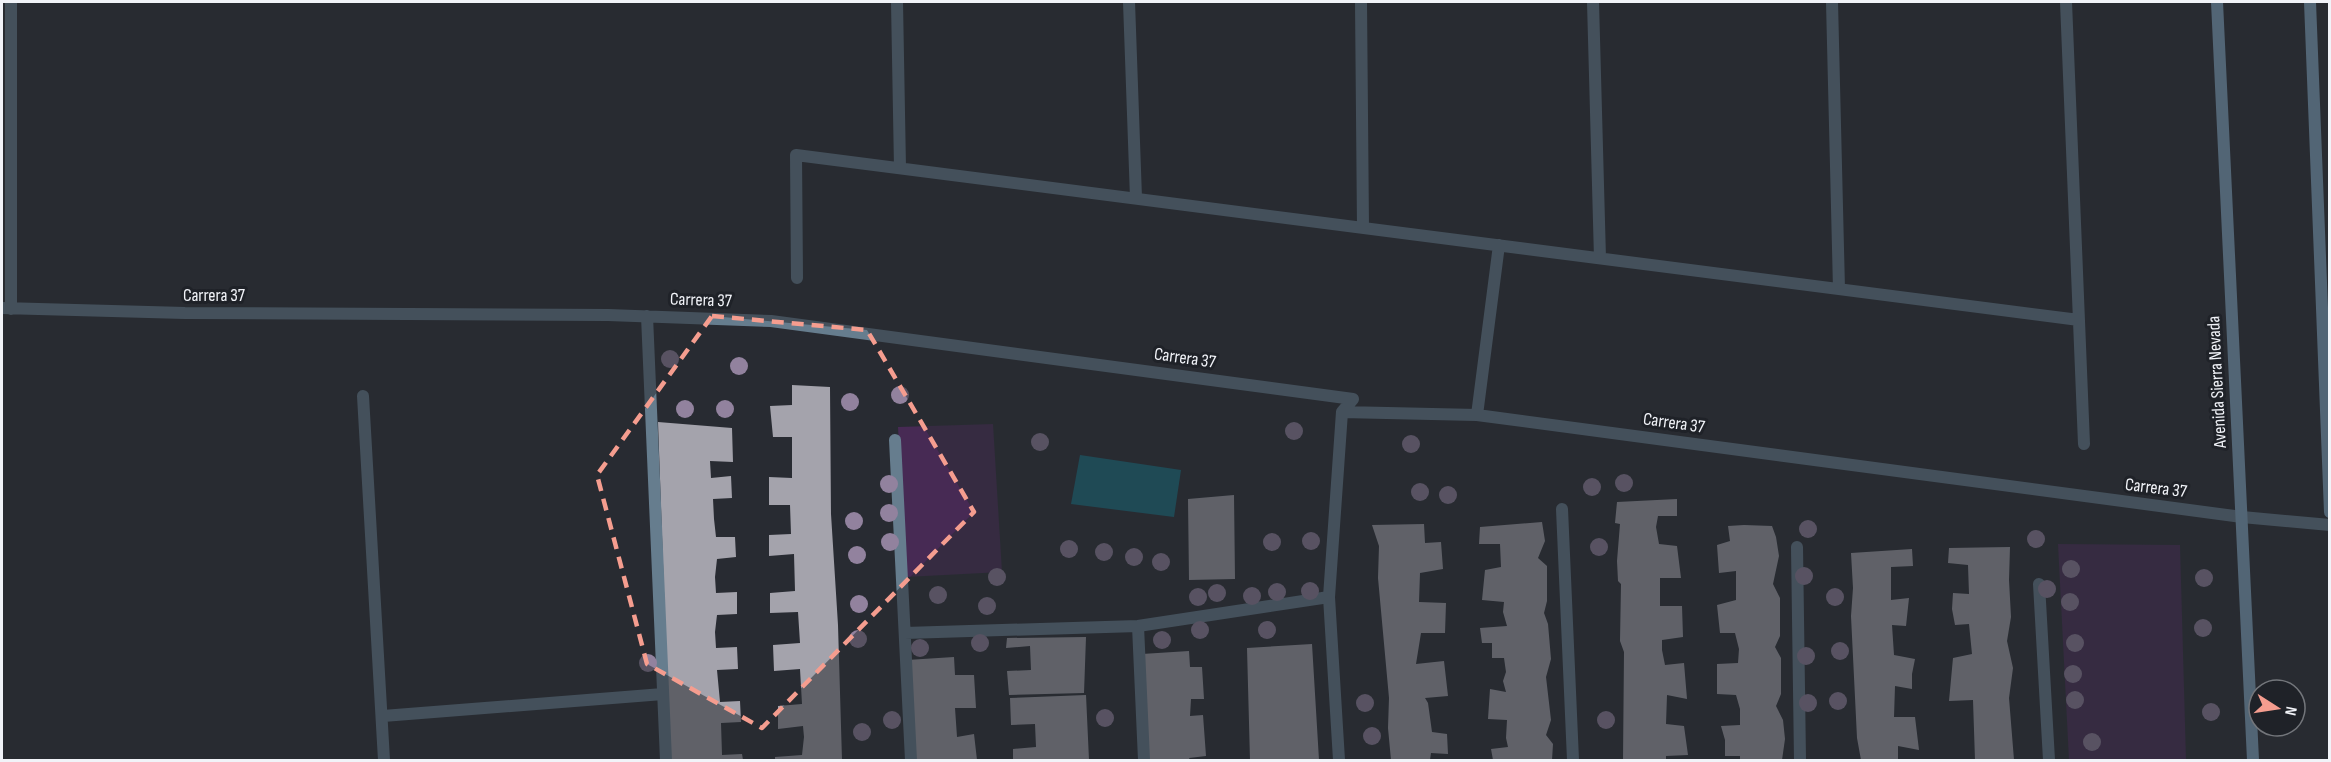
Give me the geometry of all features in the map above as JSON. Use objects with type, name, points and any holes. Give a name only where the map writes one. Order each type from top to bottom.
[{"type":"main road","name":"Avenida Sierra Nevada","points":[[2217,2],[2253,760]]},
{"type":"main road","points":[[2310,2],[2330,512]]},
{"type":"street","points":[[6,309],[11,2]]},
{"type":"street","points":[[897,2],[900,168]]},
{"type":"street","points":[[1130,2],[1136,198]]},
{"type":"street","points":[[1360,2],[1363,228]]},
{"type":"street","points":[[1593,2],[1600,258]]},
{"type":"street","points":[[1832,2],[1839,290]]},
{"type":"street","points":[[2066,2],[2084,444]]},
{"type":"street","points":[[797,278],[796,155],[2079,320]]},
{"type":"street","points":[[1477,415],[1499,245]]},
{"type":"street","name":"Carrera 37","points":[[6,309],[185,313],[647,316],[792,323],[1353,399],[1342,412]]},
{"type":"street","points":[[647,316],[666,760]]},
{"type":"street","points":[[363,396],[384,760]]},
{"type":"street","points":[[1339,760],[1329,597],[1342,412]]},
{"type":"street","name":"Carrera 37","points":[[1342,412],[1477,415],[2242,517],[2330,525]]},
{"type":"street","points":[[895,440],[911,760]]},
{"type":"street","points":[[1562,509],[1572,760]]},
{"type":"street","points":[[1797,547],[1800,760]]},
{"type":"street","points":[[2038,584],[2049,760]]},
{"type":"street","points":[[905,633],[1138,626],[1329,597]]},
{"type":"street","points":[[1138,626],[1144,760]]},
{"type":"street","points":[[383,716],[663,694]]},
{"type":"highlighted area","points":[[712,316],[867,330],[974,512],[762,728],[647,664],[597,475]]},
{"type":"shaded area","points":[[993,424],[1002,572],[906,577],[898,427]]},
{"type":"shaded area","points":[[2058,544],[2180,545],[2186,760],[2069,760]]},
{"type":"water","points":[[1080,455],[1181,470],[1174,517],[1071,504]]},
{"type":"building","points":[[792,385],[830,387],[831,514],[838,625],[842,760],[775,760],[775,757],[802,755],[804,737],[803,726],[778,729],[778,706],[802,704],[800,669],[774,671],[773,645],[800,643],[798,612],[770,613],[770,593],[795,591],[794,554],[769,556],[769,535],[791,534],[790,505],[769,505],[769,477],[792,478],[792,437],[773,437],[770,406],[792,405]]},
{"type":"building","points":[[658,422],[732,428],[733,462],[710,461],[711,478],[731,476],[732,498],[713,499],[714,519],[716,537],[735,537],[736,557],[717,559],[715,577],[716,593],[737,592],[737,614],[717,615],[715,632],[716,648],[737,647],[738,669],[717,670],[720,702],[740,701],[741,722],[721,723],[722,755],[742,754],[743,760],[670,760]]},
{"type":"building","points":[[1234,495],[1235,579],[1189,580],[1188,499]]},
{"type":"building","points":[[1677,499],[1677,516],[1658,516],[1656,527],[1659,544],[1677,546],[1681,578],[1660,578],[1660,606],[1682,606],[1683,637],[1662,640],[1662,650],[1665,665],[1684,663],[1687,699],[1667,695],[1666,724],[1684,726],[1688,755],[1666,756],[1666,760],[1623,760],[1624,652],[1620,641],[1621,584],[1618,581],[1617,561],[1620,524],[1615,523],[1617,502]]},
{"type":"building","points":[[1542,522],[1545,541],[1538,558],[1547,566],[1547,601],[1544,613],[1548,624],[1551,659],[1546,677],[1551,720],[1546,735],[1553,744],[1552,760],[1493,760],[1491,749],[1508,747],[1507,720],[1488,719],[1490,689],[1506,692],[1503,681],[1506,672],[1504,658],[1492,658],[1492,643],[1482,643],[1480,628],[1507,626],[1503,612],[1504,602],[1482,600],[1485,570],[1501,567],[1500,544],[1479,544],[1480,527]]},
{"type":"building","points":[[1424,524],[1425,543],[1441,542],[1443,569],[1420,573],[1419,602],[1446,603],[1445,633],[1421,633],[1416,664],[1444,661],[1448,696],[1425,698],[1428,703],[1432,732],[1447,734],[1448,754],[1431,753],[1430,760],[1391,760],[1388,728],[1389,698],[1378,578],[1379,546],[1372,525]]},
{"type":"building","points":[[1728,526],[1772,526],[1776,537],[1779,556],[1773,584],[1780,598],[1780,636],[1775,647],[1781,658],[1781,694],[1776,706],[1783,720],[1785,739],[1782,760],[1740,760],[1740,756],[1725,756],[1725,740],[1721,726],[1740,725],[1740,709],[1736,695],[1717,694],[1717,664],[1738,663],[1739,649],[1735,633],[1720,633],[1717,605],[1736,600],[1736,571],[1719,573],[1717,545],[1730,541]]},
{"type":"building","points":[[2010,547],[2011,617],[2007,641],[2013,668],[2009,698],[2014,760],[1975,760],[1973,700],[1949,701],[1953,658],[1972,654],[1969,624],[1955,625],[1952,609],[1953,593],[1969,594],[1968,565],[1948,563],[1949,548]]},
{"type":"building","points":[[1912,549],[1913,566],[1891,567],[1891,600],[1909,598],[1906,626],[1892,625],[1894,655],[1915,659],[1912,689],[1895,686],[1894,717],[1915,717],[1919,750],[1898,746],[1898,760],[1861,760],[1857,738],[1851,616],[1853,588],[1851,553]]},
{"type":"building","points":[[1086,637],[1084,693],[1009,695],[1007,671],[1031,670],[1030,646],[1006,648],[1007,638]]},
{"type":"building","points":[[1312,644],[1319,760],[1250,760],[1247,648]]},
{"type":"building","points":[[1189,651],[1190,667],[1202,667],[1204,699],[1191,699],[1190,716],[1203,715],[1206,756],[1189,758],[1190,760],[1147,760],[1142,654]]},
{"type":"building","points":[[954,657],[955,675],[974,675],[976,708],[955,708],[957,737],[974,734],[977,760],[913,760],[907,660]]},
{"type":"building","points":[[1086,695],[1089,760],[1013,760],[1013,749],[1036,747],[1035,724],[1011,725],[1010,698]]}]
